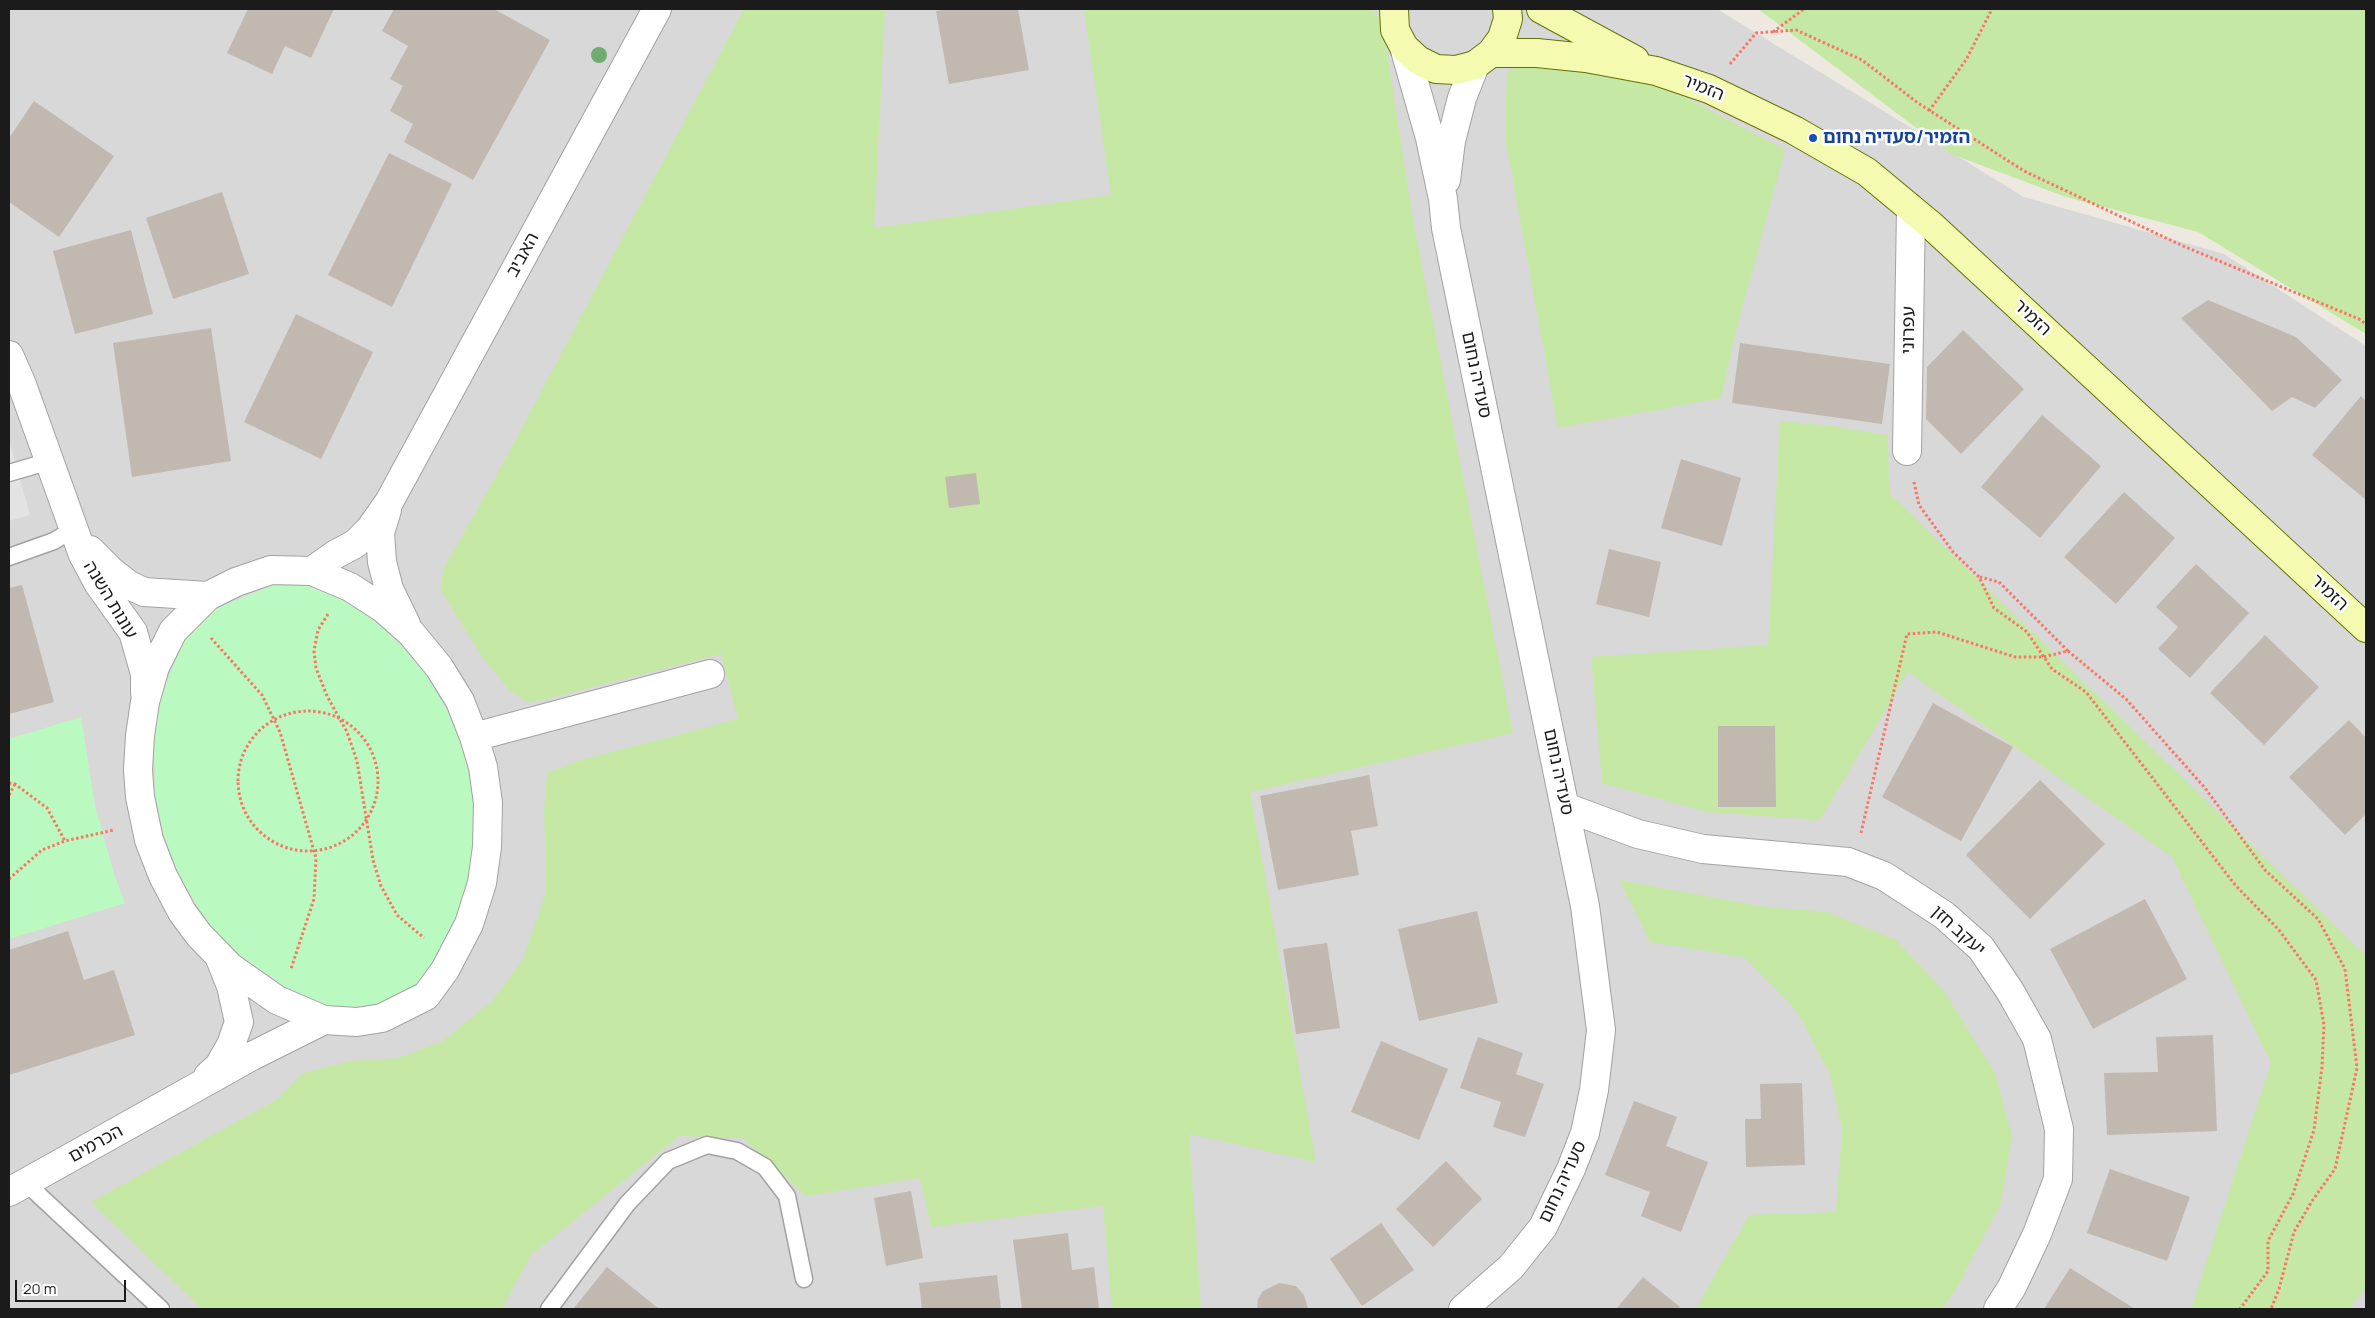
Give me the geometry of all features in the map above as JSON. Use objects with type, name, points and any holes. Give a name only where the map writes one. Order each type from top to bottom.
[{"type":"street","name":"האביב","points":[[312,571],[336,554],[355,544],[370,529],[389,502],[657,9]]},
{"type":"street","points":[[1393,9],[1395,30],[1404,47]]},
{"type":"street","points":[[1483,59],[1502,38],[1508,19],[1507,9]]},
{"type":"street","name":"הזמיר","points":[[1541,9],[1656,71]]},
{"type":"street","name":"הזמיר","points":[[1404,47],[1418,60],[1436,68],[1456,70],[1483,59],[1537,53],[1586,58],[1656,71],[1709,89],[1794,130],[1867,172],[1911,209],[2366,628]]},
{"type":"street","name":"סעדיה נחום","points":[[1404,47],[1430,138],[1443,199],[1448,238],[1585,906],[1600,1030],[1594,1090],[1585,1133],[1572,1169],[1543,1226],[1510,1267],[1463,1309]]},
{"type":"street","name":"סעדיה נחום","points":[[1443,199],[1451,140],[1462,98],[1483,59]]},
{"type":"street","name":"עפרוני","points":[[1907,452],[1911,209]]},
{"type":"street","name":"עונות השנה","points":[[9,355],[75,528],[83,555],[98,583],[133,632],[145,674],[145,702]]},
{"type":"street","name":"האביב","points":[[389,502],[380,533],[382,562],[389,589],[411,633]]},
{"type":"street","name":"עונות השנה","points":[[75,528],[94,556],[129,585],[144,592],[208,596]]},
{"type":"street","points":[[271,570],[312,571],[350,587],[384,609],[411,633],[439,667],[460,701],[474,737],[482,767],[488,803],[487,847],[482,883],[469,924],[445,970],[426,996],[382,1018],[357,1022],[324,1020],[277,1000],[230,967],[199,935],[182,912],[163,876],[149,840],[138,770],[145,702],[156,667],[172,631],[208,596],[236,582],[271,570]]},
{"type":"street","points":[[474,737],[710,674]]},
{"type":"street","name":"יעקב חזן","points":[[1565,807],[1638,834],[1703,849],[1848,862],[1884,876],[1944,915],[1981,948],[2010,991],[2037,1039],[2059,1129],[2058,1179],[2037,1234],[2012,1287],[1998,1309]]},
{"type":"street","name":"הכרמים","points":[[182,1096],[219,1066],[231,1045],[239,1022],[231,986],[219,955]]},
{"type":"street","name":"הכרמים","points":[[18,1187],[284,1038],[324,1020]]},
{"type":"lane","points":[[9,473],[50,461]]},
{"type":"lane","points":[[9,557],[54,541],[75,528]]},
{"type":"lane","points":[[549,1309],[627,1204],[668,1161],[706,1144],[738,1151],[765,1167],[787,1196],[804,1279]]},
{"type":"lane","points":[[18,1187],[161,1309]]},
{"type":"path","points":[[1772,32],[1804,9]]},
{"type":"path","points":[[1929,111],[1966,60],[1992,9]]},
{"type":"path","points":[[1709,89],[1756,33],[1796,30],[1862,60],[1929,111],[2024,171],[2183,246],[2366,324]]},
{"type":"path","points":[[1907,452],[1919,505],[1953,552],[1979,577],[1994,608],[2026,632],[2052,669],[2086,692],[2236,886],[2279,930],[2316,980],[2324,1025],[2322,1067],[2314,1130],[2293,1194],[2268,1241],[2268,1270],[2240,1309]]},
{"type":"path","points":[[1979,577],[1999,582],[2068,651],[2126,699],[2205,788],[2265,870],[2318,919],[2344,969],[2357,1068],[2335,1170],[2312,1201],[2294,1232],[2279,1289],[2271,1309]]},
{"type":"path","points":[[332,609],[318,630],[314,652],[316,668],[358,761],[372,860],[381,886],[397,915],[427,941]]},
{"type":"path","points":[[1855,865],[1907,634],[1937,632],[2015,657],[2043,657],[2068,651]]},
{"type":"path","points":[[210,636],[262,695],[275,720],[316,858],[314,899],[290,974]]},
{"type":"path","points":[[308,711],[329,714],[341,720],[351,726],[367,744],[376,767],[375,801],[366,820],[347,840],[334,847],[314,851],[285,848],[264,836],[248,817],[239,795],[239,769],[247,746],[263,727],[284,715],[308,711]]},
{"type":"path","points":[[9,783],[15,784],[47,808],[65,841]]},
{"type":"path","points":[[9,795],[15,784]]},
{"type":"path","points":[[9,879],[42,850],[65,841],[146,823]]},
{"type":"shaded area","points":[[9,9],[1717,9],[2024,197],[2224,254],[2366,346],[2366,1309],[9,1309]]},
{"type":"shaded area","points":[[9,440],[30,515],[9,521]]},
{"type":"green space","points":[[744,9],[885,9],[874,228],[1111,195],[1084,9],[1371,9],[1382,20],[1413,220],[1513,733],[1250,792],[1316,1162],[1189,1134],[1201,1309],[1112,1309],[1103,1206],[931,1227],[920,1178],[806,1196],[743,1138],[679,1136],[531,1255],[503,1307],[498,1309],[202,1309],[91,1202],[278,1099],[301,1074],[348,1061],[398,1058],[443,1041],[493,1000],[523,959],[546,892],[544,810],[547,773],[581,760],[738,719],[721,654],[530,703],[510,691],[481,655],[440,589],[444,568],[501,467]]},
{"type":"green space","points":[[1758,9],[2366,9],[2366,334],[2198,232],[2066,197],[1951,154]]},
{"type":"green space","points":[[1520,64],[1655,81],[1785,150],[1735,335],[1721,398],[1558,428],[1505,137],[1507,72]]},
{"type":"green space","points":[[1780,421],[1833,426],[1888,435],[1889,493],[2366,956],[2366,1288],[2349,1309],[2191,1309],[2271,1063],[2172,857],[1908,672],[1820,820],[1708,812],[1602,783],[1591,657],[1768,645]]},
{"type":"green space","points":[[273,585],[309,586],[344,600],[375,621],[400,644],[427,676],[446,708],[460,741],[468,770],[473,804],[473,845],[467,880],[455,919],[433,962],[417,984],[377,1004],[356,1007],[328,1006],[284,986],[240,955],[210,925],[195,903],[177,870],[164,835],[155,795],[154,738],[159,706],[170,673],[185,640],[217,608]]},
{"type":"green space","points":[[81,717],[95,806],[115,877],[125,903],[9,939],[9,739]]},
{"type":"green space","points":[[1619,880],[1759,906],[1827,912],[1896,940],[1944,991],[1995,1073],[2012,1136],[2001,1203],[1955,1291],[1941,1309],[1696,1308],[1749,1215],[1836,1212],[1842,1129],[1830,1074],[1796,1010],[1744,957],[1650,942]]},
{"type":"building","points":[[248,9],[334,9],[311,58],[285,46],[272,74],[227,53]]},
{"type":"building","points":[[394,9],[494,9],[550,40],[473,180],[404,142],[413,124],[390,111],[403,86],[390,79],[408,46],[382,31]]},
{"type":"building","points":[[948,9],[1018,9],[1029,70],[949,84],[936,11]]},
{"type":"building","points":[[34,101],[114,156],[59,237],[9,202],[9,138]]},
{"type":"building","points":[[389,153],[452,184],[392,307],[328,275]]},
{"type":"building","points":[[222,192],[249,274],[173,299],[146,218]]},
{"type":"building","points":[[131,230],[153,314],[75,334],[53,251]]},
{"type":"building","points":[[2208,300],[2296,337],[2342,380],[2315,408],[2292,397],[2272,411],[2181,318]]},
{"type":"building","points":[[296,314],[373,352],[321,459],[244,422]]},
{"type":"building","points":[[211,328],[231,461],[132,477],[113,343]]},
{"type":"building","points":[[1963,330],[2024,389],[1961,454],[1926,419],[1927,367]]},
{"type":"building","points":[[1740,343],[1890,364],[1882,424],[1732,403]]},
{"type":"building","points":[[2361,396],[2366,401],[2366,500],[2312,455]]},
{"type":"building","points":[[2042,415],[2101,466],[2040,538],[1981,487]]},
{"type":"building","points":[[1681,459],[1741,478],[1722,546],[1661,528]]},
{"type":"building","points":[[976,473],[980,504],[949,508],[945,477]]},
{"type":"building","points":[[2124,492],[2175,538],[2116,604],[2064,557]]},
{"type":"building","points":[[1609,549],[1661,562],[1649,617],[1596,604]]},
{"type":"building","points":[[2196,564],[2249,613],[2190,678],[2158,649],[2178,627],[2156,607]]},
{"type":"building","points":[[22,585],[54,702],[9,714],[9,588]]},
{"type":"building","points":[[2265,635],[2319,687],[2264,745],[2210,693]]},
{"type":"building","points":[[1933,703],[2013,747],[1961,841],[1882,797]]},
{"type":"building","points":[[2349,720],[2366,738],[2366,814],[2345,835],[2289,777]]},
{"type":"building","points":[[1718,726],[1775,726],[1776,807],[1718,807]]},
{"type":"building","points":[[1369,775],[1378,826],[1351,831],[1359,875],[1278,890],[1260,796]]},
{"type":"building","points":[[2040,780],[2105,844],[2030,919],[1966,855]]},
{"type":"building","points":[[2145,899],[2187,979],[2093,1029],[2050,949]]},
{"type":"building","points":[[1477,911],[1498,1003],[1419,1021],[1398,929]]},
{"type":"building","points":[[68,931],[84,980],[114,970],[135,1035],[9,1075],[9,950]]},
{"type":"building","points":[[1327,943],[1340,1028],[1296,1034],[1283,949]]},
{"type":"building","points":[[2213,1035],[2217,1131],[2107,1135],[2104,1073],[2158,1072],[2156,1037]]},
{"type":"building","points":[[1478,1037],[1523,1053],[1516,1074],[1544,1084],[1525,1137],[1493,1127],[1501,1102],[1460,1088]]},
{"type":"building","points":[[1381,1041],[1448,1069],[1419,1140],[1351,1112]]},
{"type":"building","points":[[1802,1083],[1805,1165],[1746,1167],[1745,1119],[1761,1119],[1760,1084]]},
{"type":"building","points":[[1634,1101],[1677,1117],[1666,1146],[1708,1162],[1681,1232],[1641,1216],[1650,1192],[1605,1175]]},
{"type":"building","points":[[1446,1161],[1482,1199],[1433,1247],[1396,1209]]},
{"type":"building","points":[[2110,1169],[2190,1197],[2167,1261],[2087,1233]]},
{"type":"building","points":[[911,1191],[923,1258],[886,1266],[874,1198]]},
{"type":"building","points":[[1381,1223],[1414,1270],[1362,1306],[1330,1259]]},
{"type":"building","points":[[1068,1233],[1072,1270],[1094,1267],[1099,1309],[1022,1309],[1013,1240]]},
{"type":"building","points":[[607,1267],[659,1309],[573,1309]]},
{"type":"building","points":[[2070,1268],[2135,1309],[2044,1309]]},
{"type":"building","points":[[997,1275],[1001,1309],[922,1309],[919,1283]]},
{"type":"building","points":[[1643,1277],[1680,1307],[1678,1309],[1616,1309]]},
{"type":"building","points":[[1279,1283],[1296,1286],[1304,1295],[1308,1309],[1257,1309],[1258,1299],[1263,1291]]},
{"type":"place","name":"הזמיר/סעדיה נחום","points":[[1813,138]]}]
